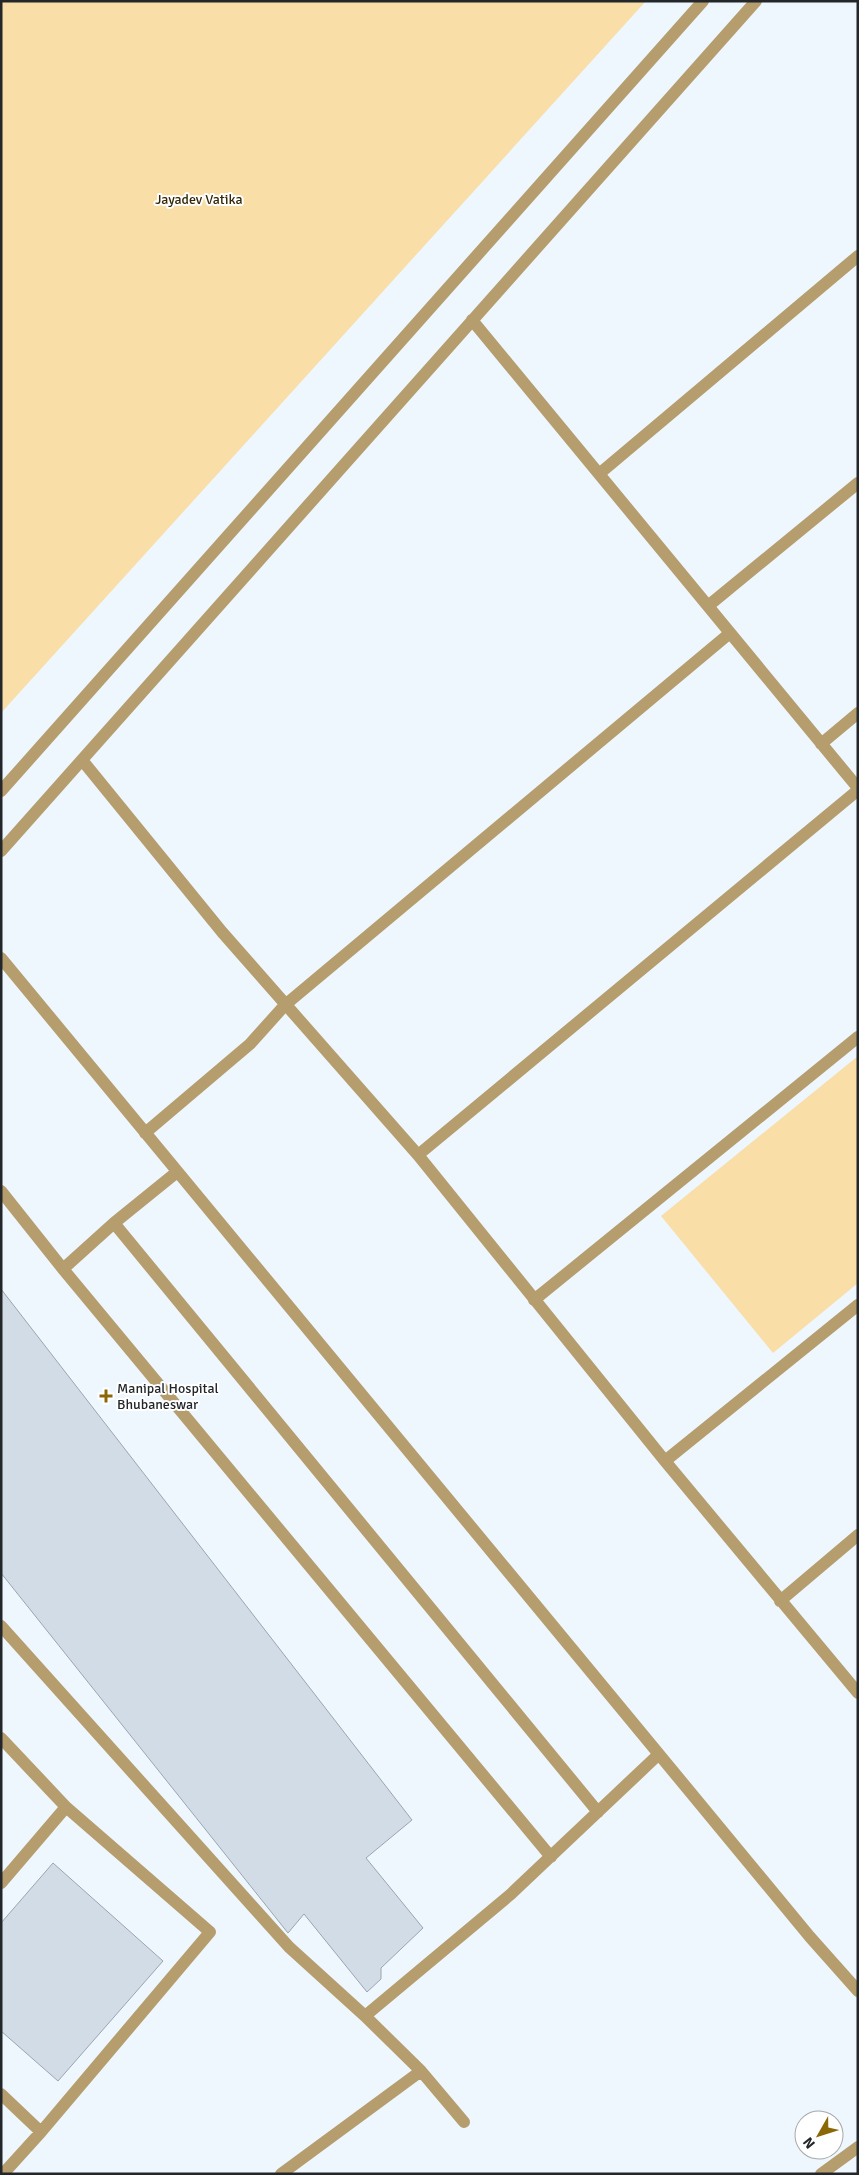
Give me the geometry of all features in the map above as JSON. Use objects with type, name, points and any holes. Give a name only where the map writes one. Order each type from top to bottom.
[{"type":"street","points":[[1,791],[703,1]]},
{"type":"street","points":[[1,852],[756,1]]},
{"type":"street","points":[[599,474],[858,256]]},
{"type":"street","points":[[418,1155],[858,789],[472,320]]},
{"type":"street","points":[[708,606],[858,483]]},
{"type":"street","points":[[144,1133],[250,1044],[286,1005],[730,633]]},
{"type":"street","points":[[821,744],[858,713]]},
{"type":"street","points":[[82,760],[222,932],[418,1155],[665,1461],[858,1693]]},
{"type":"street","points":[[1,958],[659,1754],[858,1991]]},
{"type":"street","points":[[534,1300],[858,1037]]},
{"type":"street","points":[[63,1269],[114,1223],[177,1172]]},
{"type":"street","points":[[1,1191],[63,1269],[551,1857]]},
{"type":"street","points":[[114,1223],[598,1812]]},
{"type":"street","points":[[665,1461],[858,1305]]},
{"type":"street","points":[[780,1601],[858,1535]]},
{"type":"street","points":[[1,1626],[289,1947],[365,2016],[421,2071],[464,2122]]},
{"type":"street","points":[[1,1738],[66,1807],[210,1932],[41,2132],[2,2174]]},
{"type":"street","points":[[365,2016],[510,1894],[659,1754]]},
{"type":"street","points":[[1,1883],[66,1807]]},
{"type":"street","points":[[281,2174],[421,2071]]},
{"type":"street","points":[[1,2094],[41,2132]]},
{"type":"street","points":[[821,2174],[858,2147]]},
{"type":"green space","name":"Jayadev Vatika","points":[[1,1],[646,1],[1,713]]},
{"type":"green space","points":[[858,1056],[858,1283],[773,1353],[661,1216]]},
{"type":"building","points":[[1,1289],[412,1820],[366,1858],[423,1928],[381,1968],[381,1979],[367,1992],[304,1914],[288,1933],[1,1573]]},
{"type":"building","points":[[53,1863],[163,1961],[58,2081],[1,2031],[1,1923]]},
{"type":"place","name":"Manipal Hospital Bhubaneswar","points":[[106,1396]]}]
